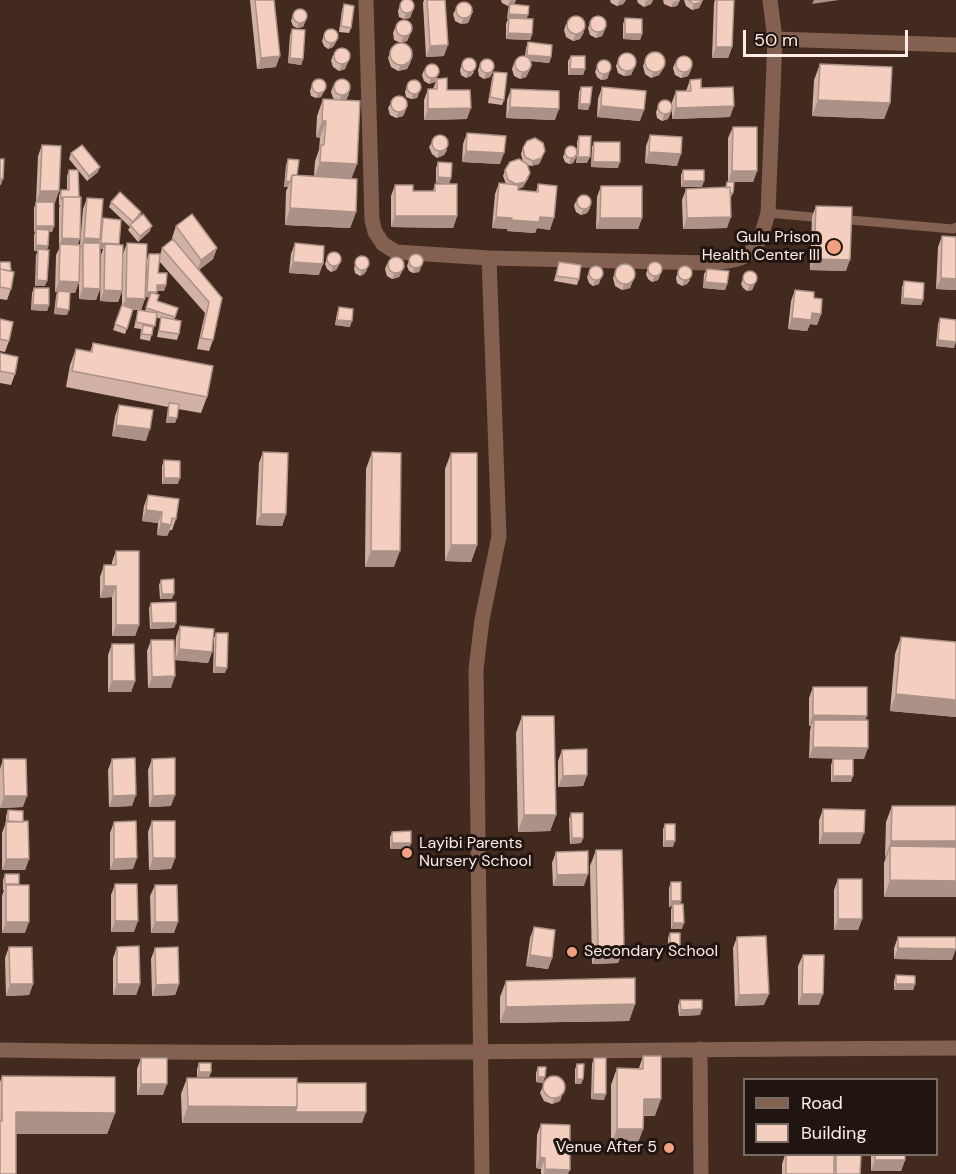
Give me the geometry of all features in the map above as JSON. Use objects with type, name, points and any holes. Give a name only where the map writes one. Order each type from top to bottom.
[{"type":"street","points":[[366,0],[372,220],[375,232],[382,244],[396,252],[489,258],[710,263],[736,261],[748,256],[762,233],[768,213],[776,39],[771,0]]},
{"type":"street","points":[[776,39],[956,45]]},
{"type":"street","points":[[482,1174],[476,669],[482,621],[499,536],[489,258]]},
{"type":"street","points":[[0,1050],[130,1053],[480,1053],[956,1048]]},
{"type":"street","points":[[700,1049],[701,1174]]},
{"type":"lane","points":[[768,213],[953,229],[956,227]]},
{"type":"building","points":[[407,-1],[412,1],[414,6],[412,11],[407,13],[402,11],[400,6],[402,1]]},
{"type":"building","points":[[255,0],[274,0],[280,56],[261,58]]},
{"type":"building","points":[[427,0],[445,0],[448,45],[430,46]]},
{"type":"building","points":[[688,0],[702,0],[694,4]]},
{"type":"building","points":[[717,0],[734,0],[732,47],[716,47]]},
{"type":"building","points":[[461,2],[467,2],[472,10],[470,16],[461,18],[456,13],[456,7]]},
{"type":"building","points":[[344,4],[354,6],[351,28],[341,26]]},
{"type":"building","points":[[510,4],[529,6],[528,15],[509,14]]},
{"type":"building","points":[[300,9],[305,11],[307,16],[305,21],[300,23],[295,21],[293,16],[295,11]]},
{"type":"building","points":[[572,16],[580,16],[585,21],[583,32],[572,34],[567,29],[567,21]]},
{"type":"building","points":[[598,16],[604,18],[606,24],[604,30],[598,32],[592,30],[590,24],[592,18]]},
{"type":"building","points":[[509,18],[533,19],[532,34],[508,33]]},
{"type":"building","points":[[625,18],[642,19],[642,34],[625,34]]},
{"type":"building","points":[[401,20],[407,20],[412,28],[410,34],[401,36],[396,31],[396,25]]},
{"type":"building","points":[[292,29],[305,30],[303,59],[290,58]]},
{"type":"building","points":[[331,29],[336,31],[338,36],[336,41],[331,43],[326,41],[324,36],[326,31]]},
{"type":"building","points":[[528,42],[552,45],[551,57],[527,55]]},
{"type":"building","points":[[401,43],[409,46],[412,54],[409,62],[401,65],[393,62],[390,54],[393,46]]},
{"type":"building","points":[[339,48],[345,48],[350,56],[348,62],[339,64],[334,59],[334,53]]},
{"type":"building","points":[[655,52],[662,55],[665,62],[662,69],[655,72],[648,69],[645,62],[648,55]]},
{"type":"building","points":[[627,53],[633,56],[636,62],[633,68],[627,71],[621,68],[618,62],[621,56]]},
{"type":"building","points":[[520,56],[526,56],[531,64],[529,70],[520,72],[515,67],[515,61]]},
{"type":"building","points":[[571,56],[585,56],[585,69],[570,69]]},
{"type":"building","points":[[681,56],[687,56],[692,64],[690,70],[681,72],[676,67],[676,61]]},
{"type":"building","points":[[469,58],[474,60],[476,65],[474,70],[469,72],[464,70],[462,65],[464,60]]},
{"type":"building","points":[[484,59],[490,59],[494,66],[490,73],[484,73],[480,69],[480,63]]},
{"type":"building","points":[[604,60],[609,62],[611,67],[609,72],[604,74],[599,72],[597,67],[599,62]]},
{"type":"building","points":[[429,64],[435,64],[439,71],[435,78],[429,78],[425,74],[425,68]]},
{"type":"building","points":[[820,64],[892,67],[890,103],[818,100]]},
{"type":"building","points":[[494,72],[507,73],[504,100],[490,97]]},
{"type":"building","points":[[447,78],[447,90],[470,90],[471,108],[428,109],[428,89],[437,89],[437,79]]},
{"type":"building","points":[[319,79],[324,81],[326,86],[324,91],[319,93],[314,91],[312,86],[314,81]]},
{"type":"building","points":[[339,79],[345,79],[350,87],[348,93],[339,95],[334,90],[334,84]]},
{"type":"building","points":[[701,79],[701,88],[733,87],[734,106],[676,108],[676,91],[691,91],[690,80]]},
{"type":"building","points":[[414,80],[419,82],[421,87],[419,92],[414,94],[409,92],[407,87],[409,82]]},
{"type":"building","points":[[581,87],[592,87],[590,104],[580,104]]},
{"type":"building","points":[[602,87],[646,91],[644,110],[601,106]]},
{"type":"building","points":[[511,89],[559,91],[559,109],[510,107]]},
{"type":"building","points":[[396,96],[402,96],[407,104],[405,110],[396,112],[391,107],[391,101]]},
{"type":"building","points":[[323,99],[360,101],[357,164],[320,162],[326,121],[322,121]]},
{"type":"building","points":[[662,100],[668,100],[672,107],[668,114],[662,114],[658,110],[658,104]]},
{"type":"building","points":[[733,127],[757,127],[757,171],[732,171]]},
{"type":"building","points":[[467,133],[506,136],[504,153],[466,151]]},
{"type":"building","points":[[437,135],[443,135],[448,143],[446,149],[437,151],[432,146],[432,140]]},
{"type":"building","points":[[650,135],[682,137],[681,154],[649,152]]},
{"type":"building","points":[[579,136],[591,136],[590,157],[578,157]]},
{"type":"building","points":[[535,138],[543,143],[545,151],[541,158],[533,161],[525,157],[523,148],[527,141]]},
{"type":"building","points":[[594,142],[620,142],[620,162],[593,162]]},
{"type":"building","points":[[42,145],[61,146],[59,191],[40,191]]},
{"type":"building","points":[[82,145],[100,167],[89,176],[71,153]]},
{"type":"building","points":[[571,146],[577,152],[571,158],[565,152]]},
{"type":"building","points":[[0,159],[4,159],[3,179],[0,179]]},
{"type":"building","points":[[288,159],[299,160],[297,175],[292,175],[290,182],[286,181]]},
{"type":"building","points":[[519,159],[527,164],[530,173],[525,182],[516,184],[508,180],[505,170],[510,162]]},
{"type":"building","points":[[438,162],[452,163],[451,178],[438,177]]},
{"type":"building","points":[[69,170],[78,170],[79,197],[61,199],[61,190],[69,190]]},
{"type":"building","points":[[683,170],[704,170],[704,181],[683,181]]},
{"type":"building","points":[[292,175],[357,179],[356,212],[290,208]]},
{"type":"building","points":[[727,182],[734,182],[733,193],[730,193],[730,187],[726,188]]},
{"type":"building","points":[[499,183],[518,185],[518,190],[538,192],[538,184],[557,186],[554,218],[540,217],[539,222],[496,217]]},
{"type":"building","points":[[435,184],[457,184],[457,216],[395,216],[395,185],[413,185],[413,191],[435,191]]},
{"type":"building","points":[[601,186],[642,186],[642,218],[600,218]]},
{"type":"building","points":[[730,187],[731,217],[687,218],[686,189]]},
{"type":"building","points":[[120,192],[141,212],[133,222],[111,202]]},
{"type":"building","points":[[581,195],[587,195],[591,202],[587,209],[581,209],[577,205],[577,199]]},
{"type":"building","points":[[63,197],[81,197],[80,239],[62,238]]},
{"type":"building","points":[[87,198],[103,199],[100,239],[84,238]]},
{"type":"building","points":[[36,202],[54,202],[54,226],[36,226]]},
{"type":"building","points":[[816,206],[852,207],[850,260],[814,259]]},
{"type":"building","points":[[143,214],[152,226],[140,236],[130,225]]},
{"type":"building","points":[[192,214],[217,248],[201,260],[176,226]]},
{"type":"building","points":[[103,218],[121,220],[119,244],[101,243]]},
{"type":"building","points":[[36,229],[49,230],[48,246],[36,245]]},
{"type":"building","points":[[942,236],[956,237],[956,279],[941,278]]},
{"type":"building","points":[[173,239],[222,298],[213,340],[201,338],[209,302],[162,248]]},
{"type":"building","points":[[83,243],[100,243],[100,289],[83,288]]},
{"type":"building","points":[[127,243],[147,244],[145,299],[126,298]]},
{"type":"building","points":[[295,243],[324,246],[323,264],[293,262]]},
{"type":"building","points":[[60,244],[80,245],[79,282],[59,281]]},
{"type":"building","points":[[105,244],[123,245],[122,291],[104,290]]},
{"type":"building","points":[[38,249],[49,250],[47,281],[37,280]]},
{"type":"building","points":[[334,252],[339,254],[341,259],[339,264],[334,266],[329,264],[327,259],[329,254]]},
{"type":"building","points":[[149,254],[160,254],[158,273],[167,273],[166,285],[157,285],[157,292],[147,292]]},
{"type":"building","points":[[416,254],[421,256],[423,261],[421,266],[416,268],[411,266],[409,261],[411,256]]},
{"type":"building","points":[[362,256],[367,258],[369,263],[367,268],[362,270],[357,268],[355,263],[357,258]]},
{"type":"building","points":[[393,257],[399,257],[404,265],[402,271],[393,273],[388,268],[388,262]]},
{"type":"building","points":[[0,262],[10,262],[11,271],[0,269]]},
{"type":"building","points":[[559,262],[581,265],[579,279],[556,276]]},
{"type":"building","points":[[655,262],[660,264],[662,269],[660,274],[655,276],[650,274],[648,269],[650,264]]},
{"type":"building","points":[[625,264],[632,267],[635,274],[632,281],[625,284],[618,281],[615,274],[618,267]]},
{"type":"building","points":[[593,266],[599,266],[603,273],[599,280],[593,280],[589,276],[589,270]]},
{"type":"building","points":[[685,266],[690,268],[692,273],[690,278],[685,280],[680,278],[678,273],[680,268]]},
{"type":"building","points":[[0,269],[14,272],[11,289],[0,287]]},
{"type":"building","points":[[707,269],[729,271],[727,284],[705,282]]},
{"type":"building","points":[[750,271],[755,273],[757,278],[755,283],[750,285],[745,283],[743,278],[745,273]]},
{"type":"building","points":[[904,281],[924,283],[923,300],[903,298]]},
{"type":"building","points":[[34,288],[49,288],[49,305],[33,305]]},
{"type":"building","points":[[795,290],[814,292],[814,298],[822,299],[821,314],[812,313],[811,320],[792,318]]},
{"type":"building","points":[[58,291],[70,292],[69,310],[56,308]]},
{"type":"building","points":[[151,292],[159,295],[157,301],[178,308],[175,317],[146,308]]},
{"type":"building","points":[[122,305],[133,309],[127,329],[115,324]]},
{"type":"building","points":[[339,307],[353,309],[352,321],[337,320]]},
{"type":"building","points":[[138,310],[157,313],[155,326],[136,322]]},
{"type":"building","points":[[161,317],[181,321],[179,334],[159,331]]},
{"type":"building","points":[[940,318],[956,320],[956,342],[938,340]]},
{"type":"building","points":[[0,319],[13,322],[9,341],[0,339]]},
{"type":"building","points":[[143,325],[153,327],[152,335],[142,334]]},
{"type":"building","points":[[93,343],[213,366],[207,397],[72,371],[76,349],[92,352]]},
{"type":"building","points":[[0,353],[18,357],[15,374],[0,371]]},
{"type":"building","points":[[169,403],[179,404],[177,418],[168,417]]},
{"type":"building","points":[[119,405],[153,410],[150,429],[116,425]]},
{"type":"building","points":[[263,452],[288,453],[286,514],[261,514]]},
{"type":"building","points":[[372,452],[401,453],[400,551],[371,551]]},
{"type":"building","points":[[451,453],[477,453],[477,545],[451,545]]},
{"type":"building","points":[[164,460],[180,461],[180,478],[164,478]]},
{"type":"building","points":[[148,495],[179,499],[176,519],[172,518],[171,525],[161,523],[162,512],[146,510]]},
{"type":"building","points":[[116,551],[139,551],[139,625],[116,625],[116,586],[104,586],[104,565],[116,565]]},
{"type":"building","points":[[174,579],[174,594],[162,594],[161,580]]},
{"type":"building","points":[[176,602],[176,623],[152,623],[151,603]]},
{"type":"building","points":[[180,626],[214,629],[212,652],[179,649]]},
{"type":"building","points":[[216,633],[228,633],[227,668],[215,667]]},
{"type":"building","points":[[901,637],[956,642],[956,700],[896,694]]},
{"type":"building","points":[[151,640],[174,640],[175,676],[152,677]]},
{"type":"building","points":[[112,644],[134,644],[135,681],[112,681]]},
{"type":"building","points":[[813,687],[867,687],[867,716],[813,715]]},
{"type":"building","points":[[522,716],[554,716],[556,815],[524,815]]},
{"type":"building","points":[[814,720],[868,720],[868,748],[813,747]]},
{"type":"building","points":[[587,749],[587,775],[563,776],[562,750]]},
{"type":"building","points":[[135,758],[136,795],[113,796],[112,759]]},
{"type":"building","points":[[175,758],[175,795],[153,796],[152,759]]},
{"type":"building","points":[[3,759],[26,759],[27,796],[4,796]]},
{"type":"building","points":[[833,759],[853,759],[853,776],[833,776]]},
{"type":"building","points":[[892,806],[956,806],[956,841],[891,841]]},
{"type":"building","points":[[823,809],[865,810],[864,833],[823,833]]},
{"type":"building","points":[[8,810],[23,811],[23,822],[8,821]]},
{"type":"building","points":[[571,813],[583,813],[583,838],[572,838]]},
{"type":"building","points":[[28,821],[29,859],[6,859],[6,822]]},
{"type":"building","points":[[136,821],[137,858],[114,859],[114,822]]},
{"type":"building","points":[[152,821],[175,821],[175,858],[153,858]]},
{"type":"building","points":[[665,824],[675,824],[675,841],[665,841]]},
{"type":"building","points":[[411,831],[411,843],[392,843],[392,832]]},
{"type":"building","points":[[890,846],[956,847],[956,881],[890,880]]},
{"type":"building","points":[[596,850],[622,850],[624,947],[598,947]]},
{"type":"building","points":[[588,851],[588,874],[557,875],[556,852]]},
{"type":"building","points":[[5,874],[19,874],[19,884],[5,884]]},
{"type":"building","points":[[838,879],[862,879],[862,919],[838,919]]},
{"type":"building","points":[[671,882],[681,882],[681,901],[671,901]]},
{"type":"building","points":[[115,884],[137,884],[138,921],[115,921]]},
{"type":"building","points":[[6,885],[29,885],[29,922],[6,922]]},
{"type":"building","points":[[155,885],[177,885],[178,922],[155,922]]},
{"type":"building","points":[[673,904],[683,904],[684,923],[673,923]]},
{"type":"building","points":[[534,927],[555,930],[552,958],[530,955]]},
{"type":"building","points":[[670,933],[680,933],[680,951],[670,951]]},
{"type":"building","points":[[766,936],[769,994],[739,995],[737,937]]},
{"type":"building","points":[[898,937],[956,937],[956,949],[898,948]]},
{"type":"building","points":[[139,946],[140,984],[117,984],[117,947]]},
{"type":"building","points":[[9,947],[32,947],[33,984],[10,984]]},
{"type":"building","points":[[178,947],[179,984],[156,985],[155,948]]},
{"type":"building","points":[[803,955],[824,955],[823,994],[802,994]]},
{"type":"building","points":[[896,975],[915,976],[915,984],[896,984]]},
{"type":"building","points":[[635,978],[635,1004],[506,1007],[506,981]]},
{"type":"building","points":[[680,1000],[702,1000],[702,1009],[681,1010]]},
{"type":"building","points":[[643,1056],[661,1056],[661,1099],[644,1099],[643,1129],[617,1129],[617,1068],[643,1069]]},
{"type":"building","points":[[141,1058],[167,1058],[167,1084],[141,1084]]},
{"type":"building","points":[[594,1058],[606,1058],[606,1094],[593,1094]]},
{"type":"building","points":[[199,1063],[211,1063],[211,1072],[199,1072]]},
{"type":"building","points":[[577,1064],[584,1064],[583,1079],[577,1079]]},
{"type":"building","points":[[538,1067],[546,1067],[545,1077],[538,1077]]},
{"type":"building","points":[[2,1076],[115,1077],[115,1113],[16,1112],[16,1174],[0,1174]]},
{"type":"building","points":[[554,1076],[562,1079],[565,1087],[562,1095],[554,1098],[546,1095],[543,1087],[546,1079]]},
{"type":"building","points":[[187,1078],[297,1078],[297,1107],[188,1106]]},
{"type":"building","points":[[297,1083],[366,1083],[366,1112],[295,1112]]},
{"type":"building","points":[[541,1124],[570,1125],[570,1170],[545,1169],[545,1158],[540,1157]]},
{"type":"building","points":[[786,1156],[834,1156],[834,1174],[786,1174]]},
{"type":"building","points":[[836,1156],[861,1156],[860,1174],[836,1174]]},
{"type":"building","points":[[875,1156],[905,1156],[905,1160],[875,1160]]},
{"type":"place","name":"Gulu Prison Health Center III","points":[[834,247]]},
{"type":"place","name":"Layibi Parents Nursery School","points":[[407,853]]},
{"type":"place","name":"Secondary School","points":[[572,952]]},
{"type":"place","name":"Venue After 5","points":[[669,1148]]}]
